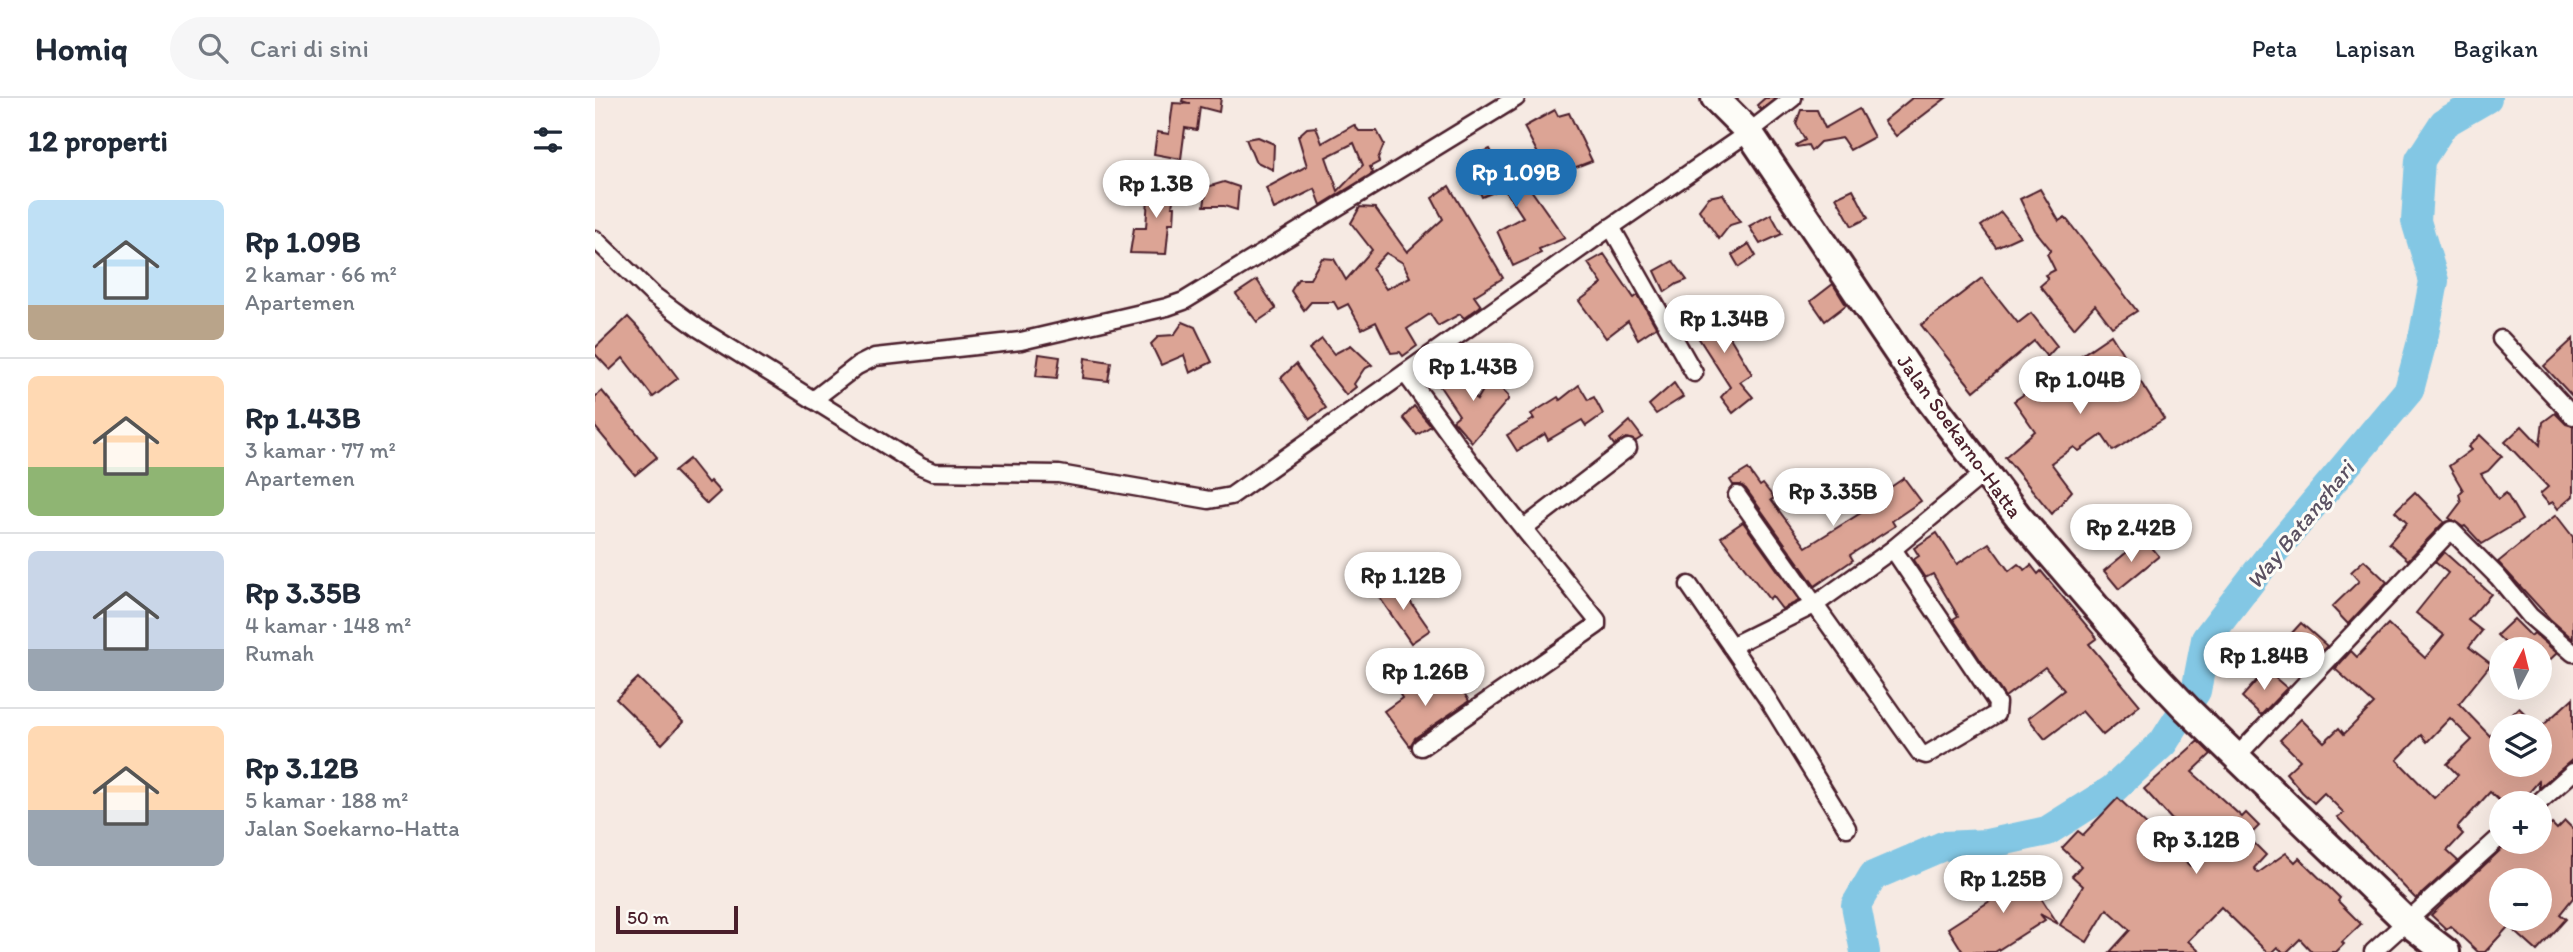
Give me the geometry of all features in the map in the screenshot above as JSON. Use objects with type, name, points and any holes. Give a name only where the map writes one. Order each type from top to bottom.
[{"type":"main road","name":"Jalan Soekarno-Hatta","points":[[1715,98],[1749,132],[1929,399],[1983,474],[2150,670],[2406,921],[2446,952]]},
{"type":"street","points":[[813,400],[857,366],[875,357],[1021,341],[1184,301],[1516,98]]},
{"type":"street","points":[[595,239],[653,295],[689,322],[921,467],[933,472],[1059,474],[1209,500],[1231,496],[1749,132],[1793,98]]},
{"type":"street","points":[[1611,227],[1694,373]]},
{"type":"street","points":[[2501,339],[2573,416]]},
{"type":"street","points":[[1405,373],[1470,462],[1598,620],[1421,747]]},
{"type":"street","points":[[1524,527],[1628,449]]},
{"type":"street","points":[[1731,646],[1816,604],[1892,549],[1983,474]]},
{"type":"street","points":[[1737,495],[1923,755],[1996,714],[1997,703],[1892,549]]},
{"type":"street","points":[[2237,755],[2451,530],[2498,577],[2530,616],[2573,653]]},
{"type":"street","points":[[1689,585],[1767,698],[1847,828]]},
{"type":"street","points":[[2551,791],[2573,772]]},
{"type":"street","points":[[2373,952],[2489,847]]},
{"type":"building","points":[[1183,98],[1221,98],[1219,112],[1200,107],[1197,130],[1185,128],[1181,159],[1154,154],[1157,132],[1169,134],[1173,103],[1191,104],[1182,101]]},
{"type":"building","points":[[1765,98],[1776,98],[1761,110],[1757,105]]},
{"type":"building","points":[[1912,98],[1946,98],[1896,136],[1884,121]]},
{"type":"building","points":[[1859,109],[1874,137],[1850,150],[1842,138],[1820,142],[1811,151],[1808,145],[1797,147],[1796,145],[1805,140],[1796,124],[1801,110],[1817,110],[1825,128]]},
{"type":"building","points":[[1555,110],[1558,116],[1569,113],[1592,161],[1550,177],[1524,127]]},
{"type":"building","points":[[1354,125],[1359,131],[1377,131],[1384,144],[1379,162],[1370,167],[1373,173],[1321,205],[1315,189],[1274,209],[1266,188],[1307,166],[1298,136],[1307,128],[1316,127],[1322,143]],"holes":[[[1354,143],[1363,165],[1338,191],[1326,157]]]},
{"type":"building","points":[[1258,137],[1274,144],[1273,170],[1255,161],[1246,139]]},
{"type":"building","points":[[1490,149],[1502,172],[1514,166],[1565,238],[1539,249],[1541,253],[1513,266],[1497,231],[1523,217],[1504,188],[1482,197],[1465,160]]},
{"type":"building","points":[[1149,182],[1177,182],[1172,206],[1175,206],[1174,223],[1169,223],[1166,254],[1130,253],[1134,228],[1146,228]]},
{"type":"building","points":[[1224,182],[1239,187],[1237,210],[1224,206],[1204,206],[1207,187]]},
{"type":"building","points":[[1449,186],[1503,278],[1474,296],[1481,306],[1464,318],[1460,314],[1438,326],[1430,314],[1407,329],[1417,346],[1403,356],[1400,352],[1391,353],[1376,322],[1362,329],[1348,304],[1338,309],[1334,302],[1311,302],[1304,310],[1291,291],[1298,279],[1310,279],[1322,258],[1334,259],[1346,280],[1372,250],[1351,223],[1360,207],[1375,208],[1407,252],[1443,219],[1432,198]],"holes":[[[1386,253],[1403,263],[1410,277],[1386,289],[1372,268]]]},
{"type":"building","points":[[1853,189],[1868,218],[1852,226],[1836,197]]},
{"type":"building","points":[[2040,189],[2059,221],[2065,217],[2137,311],[2112,327],[2095,305],[2074,328],[2040,286],[2048,279],[2045,275],[2055,270],[2047,254],[2051,250],[2035,230],[2020,199]]},
{"type":"building","points":[[1723,194],[1740,222],[1730,225],[1719,239],[1699,210],[1709,197]]},
{"type":"building","points":[[2001,212],[2020,236],[1996,247],[1981,226]]},
{"type":"building","points":[[1771,214],[1782,234],[1760,244],[1749,226]]},
{"type":"building","points":[[1749,244],[1756,256],[1739,267],[1732,255]]},
{"type":"building","points":[[1604,254],[1634,298],[1638,295],[1656,327],[1638,339],[1628,321],[1606,338],[1579,301],[1602,284],[1588,263]]},
{"type":"building","points":[[1673,261],[1687,280],[1665,292],[1655,271]]},
{"type":"building","points":[[1982,278],[2018,323],[2031,313],[2057,346],[2047,357],[2034,341],[1974,391],[1921,325]]},
{"type":"building","points":[[1257,280],[1276,309],[1257,322],[1236,294]]},
{"type":"building","points":[[1833,284],[1846,305],[1825,321],[1811,301]]},
{"type":"building","points":[[1721,305],[1733,325],[1725,329],[1752,374],[1740,382],[1753,397],[1733,413],[1721,397],[1730,387],[1689,323]]},
{"type":"building","points":[[628,317],[678,378],[653,397],[623,358],[610,370],[595,354],[595,348]]},
{"type":"building","points":[[1183,322],[1195,327],[1212,362],[1190,373],[1184,355],[1161,365],[1151,344],[1159,336],[1174,335]]},
{"type":"building","points":[[2111,335],[2164,419],[2113,451],[2102,435],[2079,451],[2074,447],[2051,463],[2072,491],[2052,514],[2005,457],[2035,431],[2014,401]]},
{"type":"building","points":[[1322,339],[1334,354],[1351,345],[1372,365],[1364,369],[1354,384],[1356,387],[1346,395],[1309,349]]},
{"type":"building","points":[[2573,339],[2573,397],[2544,366]]},
{"type":"building","points":[[1039,354],[1060,357],[1057,378],[1036,376]]},
{"type":"building","points":[[1085,358],[1111,362],[1108,381],[1083,378]]},
{"type":"building","points":[[1296,364],[1326,408],[1310,419],[1281,378]]},
{"type":"building","points":[[1458,368],[1477,400],[1491,377],[1508,396],[1508,400],[1472,442],[1453,420],[1459,415],[1437,382]]},
{"type":"building","points":[[1674,383],[1683,397],[1656,414],[1649,405]]},
{"type":"building","points":[[1579,385],[1588,400],[1594,397],[1603,414],[1586,426],[1582,420],[1548,440],[1545,434],[1517,451],[1507,435],[1534,419],[1531,414],[1558,397],[1560,400]]},
{"type":"building","points":[[602,391],[657,457],[635,475],[595,427],[595,397]]},
{"type":"building","points":[[1414,406],[1431,426],[1417,435],[1403,418]]},
{"type":"building","points":[[2555,413],[2566,424],[2573,426],[2573,496],[2558,509],[2553,502],[2549,504],[2540,494],[2548,487],[2505,442],[2522,426],[2540,445],[2543,422]]},
{"type":"building","points":[[1630,421],[1642,437],[1636,441],[1626,438],[1614,445],[1610,439]]},
{"type":"building","points":[[2480,435],[2502,456],[2488,471],[2481,474],[2498,499],[2506,493],[2522,520],[2482,544],[2465,526],[2449,518],[2461,502],[2459,494],[2463,490],[2449,466],[2471,450],[2468,447]]},
{"type":"building","points":[[689,459],[708,483],[710,481],[720,492],[707,504],[674,471]]},
{"type":"building","points":[[1748,469],[1760,486],[1763,484],[1774,498],[1771,500],[1806,547],[1888,496],[1885,491],[1904,478],[1921,501],[1892,521],[1895,526],[1850,555],[1853,560],[1815,586],[1746,489],[1741,485],[1733,485],[1730,480]]},
{"type":"building","points":[[2415,492],[2444,522],[2408,560],[2389,543],[2407,523],[2395,511]]},
{"type":"building","points":[[2556,515],[2573,537],[2573,639],[2550,619],[2498,562]]},
{"type":"building","points":[[1743,522],[1799,600],[1797,602],[1782,609],[1772,596],[1769,599],[1721,537]]},
{"type":"building","points":[[1937,533],[1957,564],[1989,543],[2009,571],[2018,564],[2025,570],[2031,565],[2038,574],[2041,571],[2097,638],[2089,644],[2140,705],[2103,735],[2082,711],[2045,739],[2028,718],[2064,690],[2045,667],[2005,697],[1953,619],[1958,616],[1933,574],[1925,578],[1913,560],[1919,556],[1914,548]]},
{"type":"building","points":[[2144,538],[2159,556],[2119,589],[2104,571]]},
{"type":"building","points":[[2444,552],[2491,594],[2468,620],[2482,631],[2469,647],[2489,662],[2489,666],[2459,704],[2489,735],[2489,777],[2552,777],[2539,788],[2539,781],[2530,791],[2489,791],[2457,828],[2463,834],[2447,851],[2458,861],[2416,899],[2337,817],[2344,813],[2324,793],[2314,803],[2302,792],[2286,773],[2300,760],[2280,740],[2301,719],[2324,742],[2339,728],[2344,734],[2374,704],[2335,669],[2351,651],[2357,657],[2388,624],[2425,658],[2444,635],[2416,613],[2448,573],[2435,562]],"holes":[[[2450,718],[2472,740],[2447,764],[2458,775],[2434,798],[2397,760],[2421,735],[2427,742]]]},
{"type":"building","points":[[2364,560],[2387,582],[2348,624],[2332,607],[2359,581],[2351,572]]},
{"type":"building","points":[[1396,581],[1430,630],[1411,643],[1377,594]]},
{"type":"building","points":[[2514,619],[2531,636],[2534,633],[2539,637],[2499,637],[2497,635]]},
{"type":"building","points":[[2301,623],[2327,646],[2315,658],[2290,635]]},
{"type":"building","points":[[2266,670],[2287,688],[2261,715],[2242,697]]},
{"type":"building","points":[[638,678],[683,722],[662,744],[616,699]]},
{"type":"building","points":[[1455,678],[1469,701],[1415,738],[1410,746],[1384,711],[1402,698],[1399,693],[1420,680],[1429,694]]},
{"type":"building","points":[[2573,698],[2573,759],[2552,777],[2552,717]]},
{"type":"building","points":[[2519,708],[2525,714],[2513,714]]},
{"type":"building","points":[[2198,741],[2211,754],[2192,772],[2242,817],[2246,813],[2259,826],[2248,837],[2266,855],[2254,868],[2258,873],[2286,853],[2295,862],[2299,858],[2340,898],[2338,901],[2361,924],[2342,942],[2344,944],[2336,952],[2312,952],[2300,939],[2287,952],[2277,947],[2272,952],[2267,952],[2221,907],[2188,941],[2200,952],[2110,952],[2130,930],[2107,909],[2087,942],[2060,925],[2083,886],[2072,876],[2081,866],[2062,848],[2078,831],[2083,835],[2118,798],[2190,866],[2203,854],[2144,789]]},
{"type":"building","points":[[2565,821],[2573,829],[2573,898],[2560,914],[2566,919],[2537,951],[2515,931],[2552,931],[2552,868],[2489,868],[2489,931],[2504,931],[2485,952],[2478,952],[2450,926],[2446,929],[2431,915],[2496,854],[2552,854],[2552,824],[2557,829]]},
{"type":"building","points":[[2016,859],[2058,924],[2040,914],[2045,920],[1995,952],[1963,952],[1948,928],[2010,888],[1998,870]]},
{"type":"waterway","name":"Way Batanghari","points":[[1865,952],[1856,905],[1873,876],[1943,846],[1987,844],[2047,831],[2112,790],[2163,743],[2196,691],[2206,639],[2270,556],[2409,390],[2424,334],[2434,281],[2416,221],[2420,160],[2444,123],[2487,98]]}]
